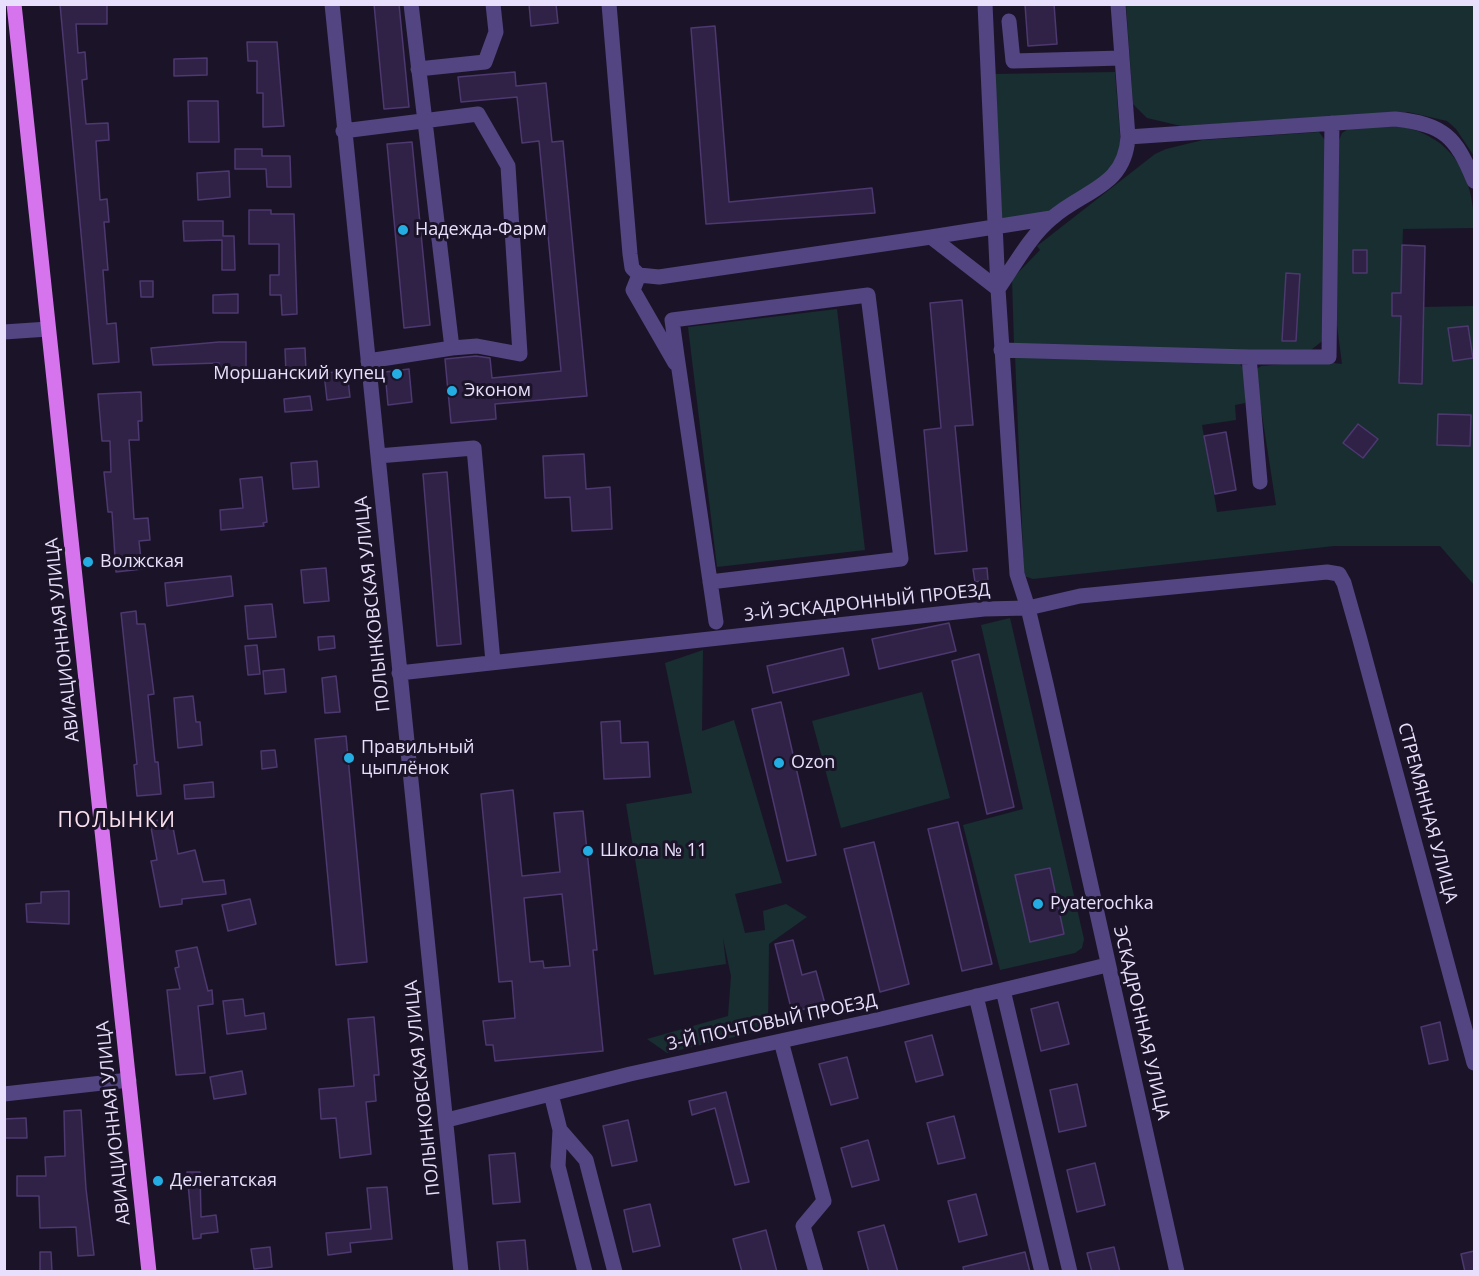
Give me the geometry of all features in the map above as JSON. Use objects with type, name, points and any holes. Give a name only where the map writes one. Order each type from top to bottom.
[{"type":"main road","name":"АВИАЦИОННАЯ УЛИЦА","points":[[14,4],[149,1272]]},
{"type":"street","name":"ПОЛЫНКОВСКАЯ УЛИЦА","points":[[332,4],[343,131],[461,1272]]},
{"type":"street","points":[[411,4],[452,348]]},
{"type":"street","points":[[418,69],[484,62],[496,32],[493,4]]},
{"type":"street","points":[[609,4],[630,254],[632,268],[639,275],[659,277],[1051,218]]},
{"type":"street","name":"ЭСКАДРОННАЯ УЛИЦА","points":[[985,4],[1001,350],[1017,574],[1028,608],[1178,1272]]},
{"type":"street","points":[[931,237],[998,289],[1051,218],[1104,183],[1121,168],[1127,153],[1128,137],[1118,4]]},
{"type":"street","points":[[1009,21],[1012,61],[1122,57]]},
{"type":"street","points":[[343,131],[478,114],[508,166],[520,354],[477,346],[368,362]]},
{"type":"street","points":[[1128,137],[1395,119],[1429,124],[1452,139],[1463,154],[1474,181]]},
{"type":"street","points":[[1001,350],[1329,357],[1332,123]]},
{"type":"street","points":[[639,275],[633,290],[679,370]]},
{"type":"street","points":[[710,582],[901,559],[868,295],[672,320],[679,370],[710,582],[716,622]]},
{"type":"street","points":[[4,332],[48,329]]},
{"type":"street","points":[[1249,357],[1260,482]]},
{"type":"street","points":[[378,456],[474,448],[493,662]]},
{"type":"street","name":"3-Й ЭСКАДРОННЫЙ ПРОЕЗД","points":[[399,673],[984,609],[1028,608],[1080,596],[1327,572],[1339,574]]},
{"type":"street","name":"СТРЕМЯННАЯ УЛИЦА","points":[[1339,574],[1353,614],[1474,1063]]},
{"type":"street","name":"3-Й ПОЧТОВЫЙ ПРОЕЗД","points":[[447,1120],[1107,965]]},
{"type":"street","points":[[1003,990],[1070,1272]]},
{"type":"street","points":[[976,996],[1042,1272]]},
{"type":"street","points":[[781,1041],[824,1200],[803,1226],[816,1272]]},
{"type":"street","points":[[4,1094],[129,1080]]},
{"type":"street","points":[[551,1094],[560,1130],[558,1167],[585,1272]]},
{"type":"street","points":[[560,1130],[586,1160],[615,1272]]},
{"type":"green space","points":[[1126,5],[1474,5],[1474,156],[1456,129],[1447,121],[1408,112],[1181,126],[1147,118],[1133,104]]},
{"type":"green space","points":[[1115,72],[1121,146],[1119,159],[1096,184],[1043,215],[1002,223],[994,74]]},
{"type":"green space","points":[[1400,126],[1434,139],[1457,161],[1470,191],[1474,228],[1403,229],[1401,293],[1392,293],[1392,315],[1401,316],[1399,383],[1421,383],[1424,307],[1474,306],[1474,585],[1440,546],[1334,546],[1033,579],[1024,576],[1015,355],[1238,362],[1246,371],[1245,403],[1235,405],[1236,420],[1202,425],[1217,512],[1276,505],[1255,370],[1261,366],[1317,361],[1342,364],[1337,326],[1337,145],[1342,133],[1350,128]],"holes":[[[1353,250],[1367,251],[1367,273],[1353,273]],[[1468,326],[1473,358],[1448,329]],[[1438,415],[1471,415],[1470,446],[1438,445]],[[1357,424],[1378,439],[1363,458],[1343,443]]]},
{"type":"green space","points":[[1319,132],[1328,144],[1325,339],[1307,353],[1014,344],[1012,279],[1040,250],[1037,246],[1155,154],[1203,140]]},
{"type":"green space","points":[[837,309],[865,550],[717,567],[688,327]]},
{"type":"green space","points":[[1010,618],[1084,939],[1082,948],[1075,953],[1000,970],[963,825],[1023,809],[981,625]]},
{"type":"green space","points":[[703,650],[702,731],[734,720],[782,883],[735,894],[745,933],[765,930],[763,911],[786,904],[807,917],[769,944],[768,1029],[667,1053],[647,1039],[728,1016],[731,976],[723,938],[726,964],[654,975],[626,804],[692,793],[665,663]]},
{"type":"green space","points":[[922,692],[950,798],[841,828],[812,721]]},
{"type":"building","points":[[60,4],[107,4],[107,24],[76,24],[78,53],[85,52],[87,79],[82,80],[86,124],[108,123],[109,140],[96,141],[100,200],[107,199],[109,222],[104,222],[108,270],[103,270],[107,324],[116,323],[119,362],[93,364]]},
{"type":"building","points":[[374,4],[399,4],[409,107],[384,109]]},
{"type":"building","points":[[529,4],[556,4],[558,23],[531,26]]},
{"type":"building","points":[[1025,4],[1054,4],[1057,44],[1028,46]]},
{"type":"building","points":[[715,26],[729,202],[872,188],[875,213],[706,224],[691,28]]},
{"type":"building","points":[[247,42],[277,42],[284,126],[263,127],[263,93],[257,93],[257,61],[248,61]]},
{"type":"building","points":[[207,58],[207,75],[174,76],[174,59]]},
{"type":"building","points":[[515,72],[516,86],[546,83],[552,142],[563,141],[587,396],[495,404],[496,419],[451,423],[445,359],[476,356],[490,358],[492,378],[561,371],[539,141],[522,143],[517,97],[461,102],[458,77]]},
{"type":"building","points":[[188,101],[218,101],[219,142],[189,142]]},
{"type":"building","points":[[412,142],[430,325],[404,328],[387,144]]},
{"type":"building","points":[[235,149],[262,149],[262,156],[290,156],[291,187],[267,187],[266,169],[235,169]]},
{"type":"building","points":[[229,171],[230,197],[198,200],[197,173]]},
{"type":"building","points":[[249,210],[271,210],[271,214],[294,214],[297,314],[282,315],[281,295],[270,295],[270,275],[279,275],[279,244],[249,244]]},
{"type":"building","points":[[183,221],[223,221],[223,236],[234,236],[235,270],[222,270],[222,240],[184,241]]},
{"type":"building","points":[[1402,245],[1425,246],[1422,384],[1399,383],[1401,316],[1392,316],[1392,293],[1401,293]]},
{"type":"building","points":[[1353,250],[1367,250],[1367,273],[1353,273]]},
{"type":"building","points":[[1286,273],[1300,274],[1296,341],[1282,341]]},
{"type":"building","points":[[140,281],[153,281],[153,297],[141,297]]},
{"type":"building","points":[[238,294],[238,313],[213,313],[213,295]]},
{"type":"building","points":[[962,300],[973,425],[955,426],[967,551],[935,554],[924,430],[941,428],[930,303]]},
{"type":"building","points":[[1468,326],[1473,358],[1453,361],[1448,328]]},
{"type":"building","points":[[246,342],[246,376],[220,376],[219,363],[153,365],[151,348]]},
{"type":"building","points":[[305,348],[306,372],[286,373],[285,349]]},
{"type":"building","points":[[409,369],[412,402],[388,405],[385,372]]},
{"type":"building","points":[[347,371],[350,397],[327,400],[324,373]]},
{"type":"building","points":[[141,392],[142,421],[138,421],[139,440],[129,440],[134,519],[148,518],[150,540],[139,541],[142,569],[116,572],[112,512],[108,512],[104,472],[111,472],[110,441],[102,441],[98,394]]},
{"type":"building","points":[[310,396],[312,410],[285,412],[284,399]]},
{"type":"building","points":[[1438,414],[1471,415],[1470,446],[1437,445]]},
{"type":"building","points":[[1358,424],[1378,439],[1363,458],[1343,443]]},
{"type":"building","points":[[1226,432],[1236,490],[1215,494],[1204,436]]},
{"type":"building","points":[[584,454],[586,489],[610,487],[612,529],[572,531],[570,497],[545,498],[543,456]]},
{"type":"building","points":[[317,461],[319,487],[293,489],[291,463]]},
{"type":"building","points":[[447,472],[461,644],[437,646],[423,474]]},
{"type":"building","points":[[262,477],[267,522],[263,523],[264,526],[221,530],[220,510],[243,508],[240,479]]},
{"type":"building","points":[[326,568],[329,601],[304,603],[301,570]]},
{"type":"building","points":[[987,568],[988,580],[975,582],[973,569]]},
{"type":"building","points":[[231,576],[233,596],[167,606],[165,583]]},
{"type":"building","points":[[272,604],[276,637],[248,639],[245,606]]},
{"type":"building","points":[[136,611],[137,624],[145,624],[154,694],[148,695],[161,794],[137,796],[134,765],[137,764],[121,613]]},
{"type":"building","points":[[949,623],[956,651],[879,669],[872,639]]},
{"type":"building","points":[[334,636],[335,648],[319,650],[318,637]]},
{"type":"building","points":[[257,645],[260,674],[248,675],[245,646]]},
{"type":"building","points":[[843,648],[849,675],[773,693],[767,666]]},
{"type":"building","points":[[979,654],[1014,807],[987,814],[952,661]]},
{"type":"building","points":[[284,669],[286,692],[265,694],[263,671]]},
{"type":"building","points":[[336,676],[340,712],[325,713],[322,678]]},
{"type":"building","points":[[193,696],[196,722],[200,722],[202,745],[178,748],[174,698]]},
{"type":"building","points":[[781,702],[816,855],[787,861],[752,709]]},
{"type":"building","points":[[620,721],[621,743],[648,742],[650,777],[604,779],[601,722]]},
{"type":"building","points":[[346,736],[367,962],[336,965],[315,739]]},
{"type":"building","points":[[275,750],[277,767],[262,769],[261,751]]},
{"type":"building","points":[[213,782],[214,797],[185,799],[184,785]]},
{"type":"building","points":[[513,790],[522,876],[560,872],[554,813],[583,811],[597,950],[593,950],[603,1051],[495,1061],[493,1045],[486,1045],[483,1021],[515,1018],[512,981],[499,982],[481,794]],"holes":[[[562,894],[570,966],[544,968],[543,961],[530,962],[524,898]]]},
{"type":"building","points":[[171,817],[178,854],[195,850],[203,882],[224,880],[226,894],[182,899],[182,904],[160,907],[151,861],[157,860],[150,822]]},
{"type":"building","points":[[958,822],[992,964],[962,971],[928,829]]},
{"type":"building","points":[[874,842],[909,984],[880,992],[844,849]]},
{"type":"building","points":[[1050,868],[1064,934],[1030,942],[1015,875]]},
{"type":"building","points":[[69,891],[69,924],[27,922],[26,904],[41,903],[41,892]]},
{"type":"building","points":[[250,899],[256,924],[228,931],[222,905]]},
{"type":"building","points":[[793,940],[802,975],[816,971],[825,1004],[792,1012],[775,944]]},
{"type":"building","points":[[197,947],[208,991],[212,990],[213,1004],[198,1006],[205,1073],[176,1075],[167,990],[180,989],[175,968],[179,967],[176,951]]},
{"type":"building","points":[[243,999],[245,1016],[264,1013],[266,1029],[227,1034],[223,1001]]},
{"type":"building","points":[[1058,1002],[1069,1044],[1041,1051],[1031,1009]]},
{"type":"building","points":[[374,1017],[379,1075],[374,1075],[376,1101],[366,1102],[371,1154],[340,1158],[336,1118],[321,1119],[319,1089],[354,1086],[348,1019]]},
{"type":"building","points":[[1440,1022],[1448,1060],[1429,1064],[1421,1027]]},
{"type":"building","points":[[932,1035],[943,1075],[916,1082],[905,1042]]},
{"type":"building","points":[[847,1057],[858,1098],[831,1105],[819,1064]]},
{"type":"building","points":[[242,1071],[246,1094],[214,1099],[210,1077]]},
{"type":"building","points":[[1077,1084],[1086,1126],[1059,1132],[1050,1090]]},
{"type":"building","points":[[726,1092],[749,1182],[735,1185],[715,1108],[692,1115],[689,1101]]},
{"type":"building","points":[[81,1110],[86,1189],[94,1255],[78,1256],[76,1227],[40,1228],[39,1196],[17,1196],[17,1176],[46,1176],[45,1157],[65,1156],[64,1111]]},
{"type":"building","points":[[954,1116],[965,1158],[938,1164],[927,1123]]},
{"type":"building","points":[[26,1118],[27,1138],[4,1138],[4,1119]]},
{"type":"building","points":[[628,1120],[637,1161],[612,1166],[603,1126]]},
{"type":"building","points":[[868,1140],[879,1180],[852,1187],[841,1148]]},
{"type":"building","points":[[515,1153],[520,1202],[493,1204],[489,1155]]},
{"type":"building","points":[[1095,1163],[1105,1205],[1077,1212],[1067,1170]]},
{"type":"building","points":[[187,1172],[200,1172],[201,1217],[216,1215],[218,1232],[201,1234],[201,1238],[193,1239]]},
{"type":"building","points":[[387,1187],[392,1239],[350,1243],[351,1252],[328,1255],[326,1233],[371,1229],[367,1188]]},
{"type":"building","points":[[976,1194],[987,1235],[959,1242],[948,1201]]},
{"type":"building","points":[[650,1204],[660,1246],[633,1252],[624,1210]]},
{"type":"building","points":[[884,1225],[898,1272],[869,1272],[858,1232]]},
{"type":"building","points":[[766,1230],[777,1272],[742,1272],[733,1239]]},
{"type":"building","points":[[525,1240],[528,1272],[500,1272],[497,1242]]},
{"type":"building","points":[[270,1247],[272,1267],[254,1269],[251,1249]]},
{"type":"building","points":[[1114,1247],[1120,1272],[1092,1272],[1087,1253]]},
{"type":"building","points":[[1474,1251],[1474,1272],[1465,1272],[1461,1254]]},
{"type":"building","points":[[40,1252],[51,1252],[52,1272],[40,1272]]},
{"type":"building","points":[[1025,1252],[1030,1272],[964,1272],[963,1267]]},
{"type":"place","name":"Надежда-Фарм","points":[[403,230]]},
{"type":"place","name":"Моршанский купец","points":[[397,374]]},
{"type":"place","name":"Эконом","points":[[452,391]]},
{"type":"place","name":"Волжская","points":[[88,562]]},
{"type":"place","name":"Правильный цыплёнок","points":[[349,758]]},
{"type":"place","name":"Ozon","points":[[779,763]]},
{"type":"place","name":"Школа № 11","points":[[588,851]]},
{"type":"place","name":"Pyaterochka","points":[[1038,904]]},
{"type":"place","name":"Делегатская","points":[[158,1181]]},
{"type":"district","name":"ПОЛЫНКИ","points":[[117,821]]}]
